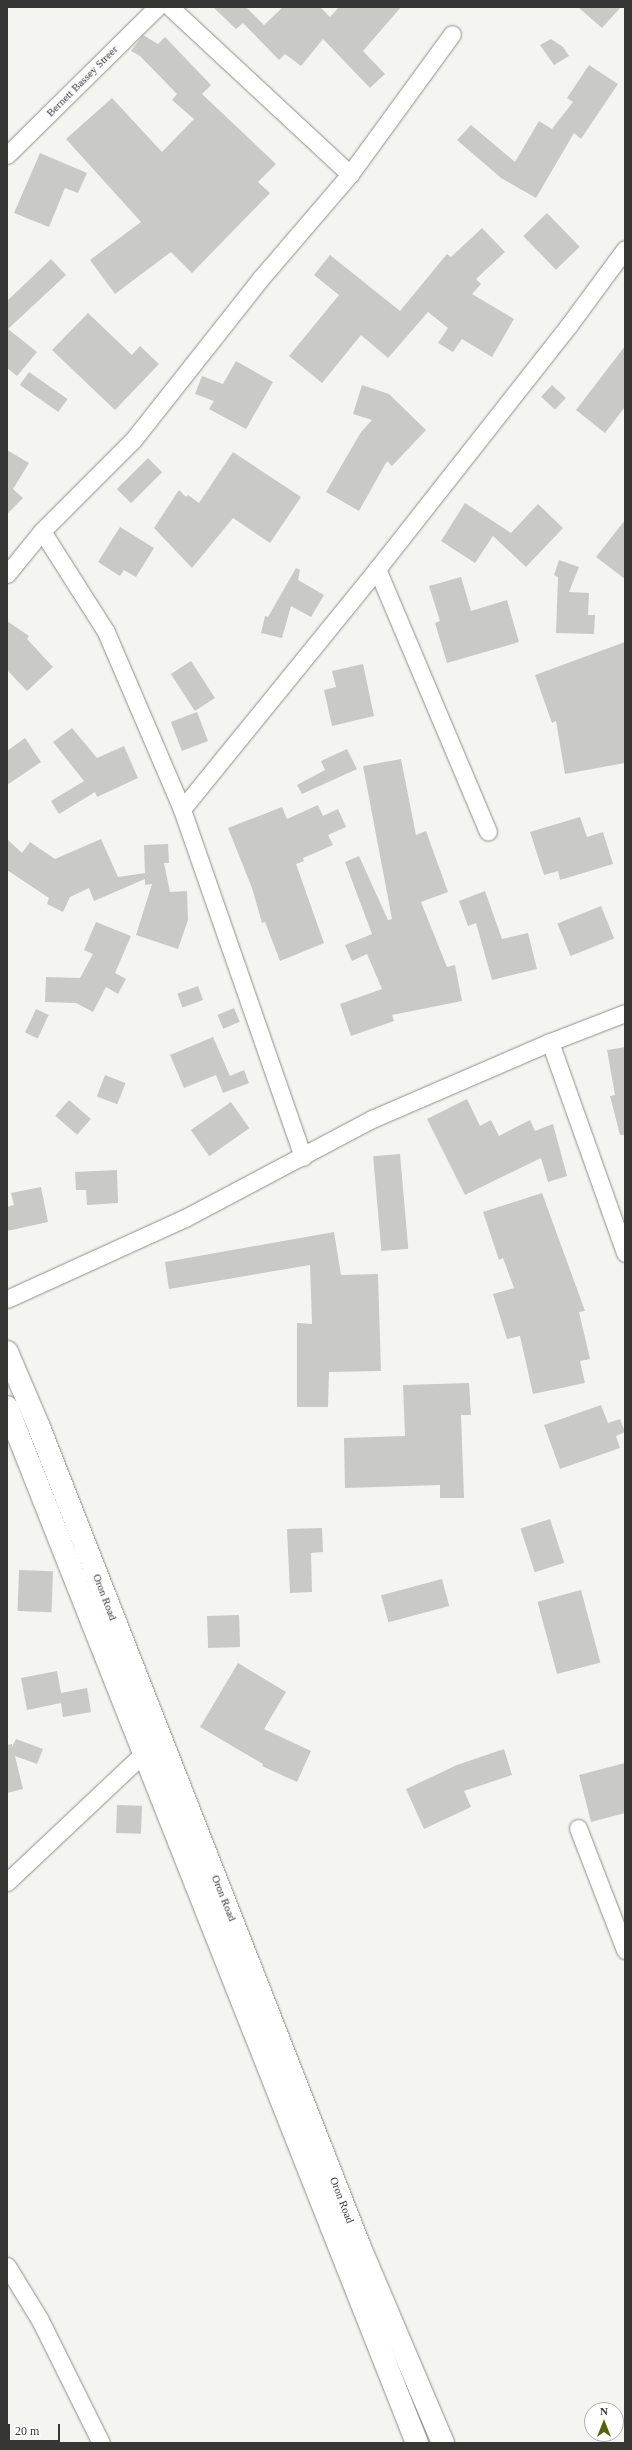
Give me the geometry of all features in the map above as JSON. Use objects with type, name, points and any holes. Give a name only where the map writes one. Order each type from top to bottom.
[{"type":"highway","name":"Oron Road","points":[[7,1352],[360,2244],[443,2443]]},
{"type":"highway","name":"Oron Road","points":[[7,1407],[143,1754],[417,2443]]},
{"type":"street","name":"Bernett Bassey Streer","points":[[7,155],[157,7]]},
{"type":"street","points":[[170,7],[350,174]]},
{"type":"street","points":[[7,574],[42,531],[133,440],[261,278],[350,174],[452,34]]},
{"type":"street","points":[[182,809],[377,569],[569,325],[625,249]]},
{"type":"street","points":[[42,531],[106,632],[182,809],[303,1157]]},
{"type":"street","points":[[377,569],[488,832]]},
{"type":"street","points":[[7,1298],[185,1218],[303,1157],[372,1119],[550,1042],[625,1013]]},
{"type":"street","points":[[550,1042],[625,1253]]},
{"type":"street","points":[[7,1882],[143,1754],[164,1746]]},
{"type":"street","points":[[578,1828],[625,1950]]},
{"type":"street","points":[[7,2266],[40,2320],[101,2443]]},
{"type":"building","points":[[213,7],[246,7],[264,25],[283,7],[320,7],[330,17],[339,7],[401,7],[363,51],[385,74],[370,88],[323,39],[301,66],[285,54],[279,60],[243,23],[236,29]]},
{"type":"building","points":[[578,7],[621,7],[602,28]]},
{"type":"building","points":[[143,35],[158,44],[165,37],[211,85],[202,94],[276,164],[258,182],[270,193],[192,273],[171,252],[115,294],[90,260],[141,222],[66,139],[112,98],[162,152],[194,119],[172,100],[177,94],[140,56],[131,51]]},
{"type":"building","points":[[551,39],[563,47],[569,56],[554,65],[540,45]]},
{"type":"building","points":[[589,65],[618,84],[581,139],[574,133],[536,198],[501,178],[457,140],[471,125],[515,162],[539,121],[552,129],[573,102],[567,98]]},
{"type":"building","points":[[40,153],[87,173],[78,193],[65,188],[49,227],[14,213]]},
{"type":"building","points":[[547,213],[580,247],[556,270],[523,236]]},
{"type":"building","points":[[482,228],[505,252],[476,279],[481,284],[472,294],[514,319],[492,357],[462,339],[453,352],[438,343],[448,328],[428,312],[388,358],[361,335],[322,383],[289,356],[339,295],[314,275],[330,255],[400,311],[447,254],[451,257]]},
{"type":"building","points":[[51,259],[66,275],[8,329],[37,352],[17,376],[7,368],[7,301]]},
{"type":"building","points":[[88,313],[132,355],[140,346],[159,364],[115,410],[52,350]]},
{"type":"building","points":[[625,346],[625,407],[605,433],[576,410]]},
{"type":"building","points":[[236,361],[273,382],[246,429],[209,409],[214,401],[195,394],[202,376],[223,384]]},
{"type":"building","points":[[29,372],[68,399],[58,412],[20,385]]},
{"type":"building","points":[[362,385],[389,394],[426,430],[392,466],[387,461],[359,511],[326,492],[361,432],[372,420],[353,414]]},
{"type":"building","points":[[552,385],[566,398],[555,410],[541,397]]},
{"type":"building","points":[[7,450],[29,463],[13,489],[23,498],[7,514]]},
{"type":"building","points":[[233,452],[301,497],[270,543],[233,518],[192,568],[154,528],[179,490],[186,497],[188,495],[199,503]]},
{"type":"building","points":[[148,458],[162,472],[131,503],[117,489]]},
{"type":"building","points":[[465,503],[511,533],[538,504],[563,528],[526,567],[493,536],[475,563],[441,541]]},
{"type":"building","points":[[625,520],[625,579],[596,557]]},
{"type":"building","points":[[120,527],[154,548],[136,577],[124,570],[120,576],[98,562]]},
{"type":"building","points":[[559,560],[579,567],[569,592],[589,593],[588,615],[595,615],[594,634],[556,633],[558,577],[554,575]]},
{"type":"building","points":[[296,568],[300,570],[298,580],[324,595],[311,617],[291,606],[282,638],[261,633],[265,616],[268,617]]},
{"type":"building","points":[[461,577],[471,611],[507,600],[519,642],[447,663],[435,623],[440,621],[429,586]]},
{"type":"building","points":[[7,621],[29,636],[27,639],[53,667],[27,691],[7,670]]},
{"type":"building","points":[[625,642],[625,763],[565,774],[556,721],[552,723],[535,675]]},
{"type":"building","points":[[191,661],[215,698],[195,711],[171,674]]},
{"type":"building","points":[[363,664],[374,716],[332,726],[324,690],[336,687],[332,671]]},
{"type":"building","points":[[197,712],[208,741],[182,751],[171,722]]},
{"type":"building","points":[[72,728],[97,758],[124,746],[138,778],[97,797],[95,792],[59,814],[51,801],[84,781],[53,742]]},
{"type":"building","points":[[25,738],[41,762],[7,785],[7,751]]},
{"type":"building","points":[[347,749],[357,769],[302,794],[297,785],[325,770],[321,761]]},
{"type":"building","points":[[401,759],[416,835],[426,831],[448,892],[421,902],[447,967],[455,965],[462,1001],[392,1015],[394,1021],[351,1036],[340,1004],[382,989],[367,954],[352,961],[345,945],[372,934],[345,862],[359,856],[388,920],[392,919],[363,766]]},
{"type":"building","points":[[318,805],[323,816],[338,809],[346,827],[328,835],[333,845],[303,858],[304,861],[296,864],[324,943],[280,961],[265,922],[262,923],[252,888],[228,828],[282,807],[287,819]]},
{"type":"building","points":[[580,817],[587,837],[603,832],[613,864],[560,880],[558,871],[544,875],[530,832]]},
{"type":"building","points":[[7,839],[22,853],[30,842],[55,859],[101,839],[118,877],[145,873],[144,845],[168,844],[169,863],[164,863],[170,892],[187,891],[188,920],[178,949],[136,935],[152,884],[145,885],[145,879],[94,901],[89,888],[70,897],[63,912],[47,904],[49,898],[7,870]]},
{"type":"building","points":[[485,891],[502,939],[528,933],[537,969],[492,980],[476,923],[468,926],[459,901]]},
{"type":"building","points":[[601,906],[614,938],[571,956],[557,924]]},
{"type":"building","points":[[96,922],[131,936],[115,973],[126,979],[118,994],[106,987],[93,1012],[76,1003],[45,1002],[46,977],[80,978],[93,954],[84,950]]},
{"type":"building","points":[[198,986],[203,1000],[182,1008],[177,994]]},
{"type":"building","points":[[234,1008],[240,1022],[223,1029],[217,1015]]},
{"type":"building","points":[[36,1009],[49,1015],[38,1038],[25,1033]]},
{"type":"building","points":[[213,1037],[230,1076],[244,1070],[249,1083],[223,1093],[216,1075],[184,1088],[170,1055]]},
{"type":"building","points":[[625,1047],[625,1135],[620,1135],[610,1096],[615,1095],[607,1050]]},
{"type":"building","points":[[105,1075],[126,1083],[117,1104],[97,1096]]},
{"type":"building","points":[[467,1099],[480,1126],[491,1120],[499,1136],[530,1120],[535,1131],[553,1124],[567,1176],[548,1182],[541,1158],[465,1195],[427,1119]]},
{"type":"building","points":[[69,1100],[91,1119],[77,1135],[55,1116]]},
{"type":"building","points":[[231,1102],[249,1128],[209,1156],[191,1130]]},
{"type":"building","points":[[400,1154],[408,1249],[381,1251],[373,1156]]},
{"type":"building","points":[[117,1170],[118,1203],[87,1205],[86,1190],[76,1190],[75,1172]]},
{"type":"building","points":[[41,1187],[48,1222],[7,1231],[7,1207],[14,1205],[11,1193]]},
{"type":"building","points":[[542,1193],[585,1311],[579,1312],[590,1359],[580,1361],[585,1383],[533,1394],[520,1336],[507,1339],[493,1294],[514,1288],[503,1258],[499,1260],[483,1212]]},
{"type":"building","points":[[334,1232],[341,1275],[378,1274],[381,1371],[329,1372],[328,1407],[297,1407],[297,1323],[312,1324],[310,1265],[169,1289],[165,1262]]},
{"type":"building","points":[[469,1383],[471,1415],[461,1415],[464,1498],[440,1498],[440,1485],[345,1488],[344,1438],[405,1436],[403,1385]]},
{"type":"building","points":[[601,1405],[608,1423],[620,1419],[625,1432],[616,1436],[620,1448],[560,1469],[544,1425]]},
{"type":"building","points":[[550,1519],[564,1563],[535,1572],[521,1529]]},
{"type":"building","points":[[322,1528],[323,1552],[311,1553],[312,1592],[290,1593],[287,1529]]},
{"type":"building","points":[[19,1570],[53,1571],[52,1612],[18,1611]]},
{"type":"building","points":[[442,1579],[449,1606],[388,1622],[381,1595]]},
{"type":"building","points":[[581,1590],[600,1662],[557,1674],[538,1602]]},
{"type":"building","points":[[239,1615],[240,1647],[208,1648],[207,1616]]},
{"type":"building","points":[[238,1663],[286,1692],[264,1729],[311,1751],[297,1782],[262,1766],[263,1764],[200,1727]]},
{"type":"building","points":[[57,1671],[61,1693],[87,1688],[91,1712],[63,1717],[61,1703],[27,1710],[21,1678]]},
{"type":"building","points":[[16,1739],[43,1749],[37,1764],[15,1756],[23,1789],[7,1793],[7,1745],[12,1744],[12,1747]]},
{"type":"building","points":[[504,1749],[512,1775],[464,1791],[471,1807],[424,1829],[406,1789],[457,1765]]},
{"type":"building","points":[[625,1763],[625,1813],[591,1822],[579,1775]]},
{"type":"building","points":[[117,1805],[142,1806],[141,1834],[116,1833]]}]
